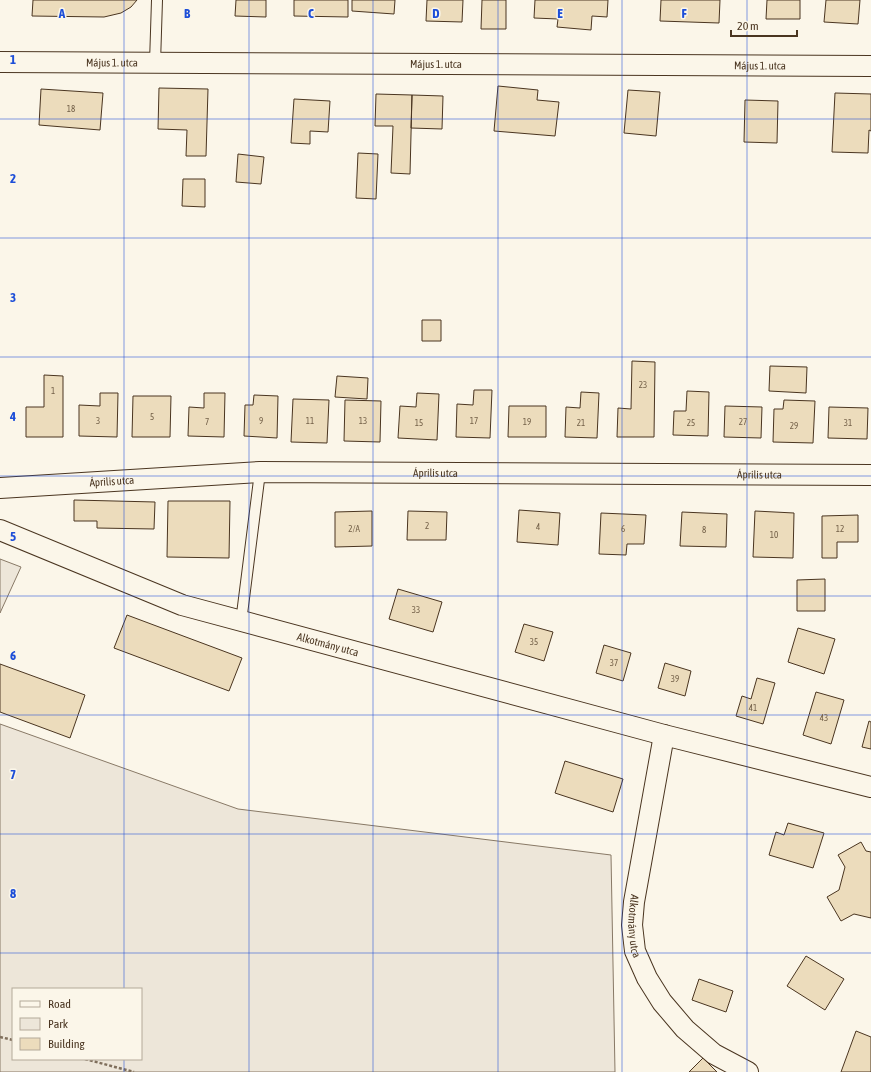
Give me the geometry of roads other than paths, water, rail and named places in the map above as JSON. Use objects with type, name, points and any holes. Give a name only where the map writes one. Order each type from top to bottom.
[{"type":"street","name":"Május 1. utca","points":[[0,62],[871,66]]},
{"type":"street","name":"Április utca","points":[[0,488],[260,472],[871,475]]},
{"type":"street","name":"Alkotmány utca","points":[[0,530],[182,606],[664,735],[871,787]]},
{"type":"street","name":"Alkotmány utca","points":[[664,735],[634,902],[632,925],[635,951],[647,978],[662,1002],[685,1029],[714,1054],[748,1072]]},
{"type":"lane","points":[[156,63],[157,0]]},
{"type":"lane","points":[[241,622],[260,472]]}]
